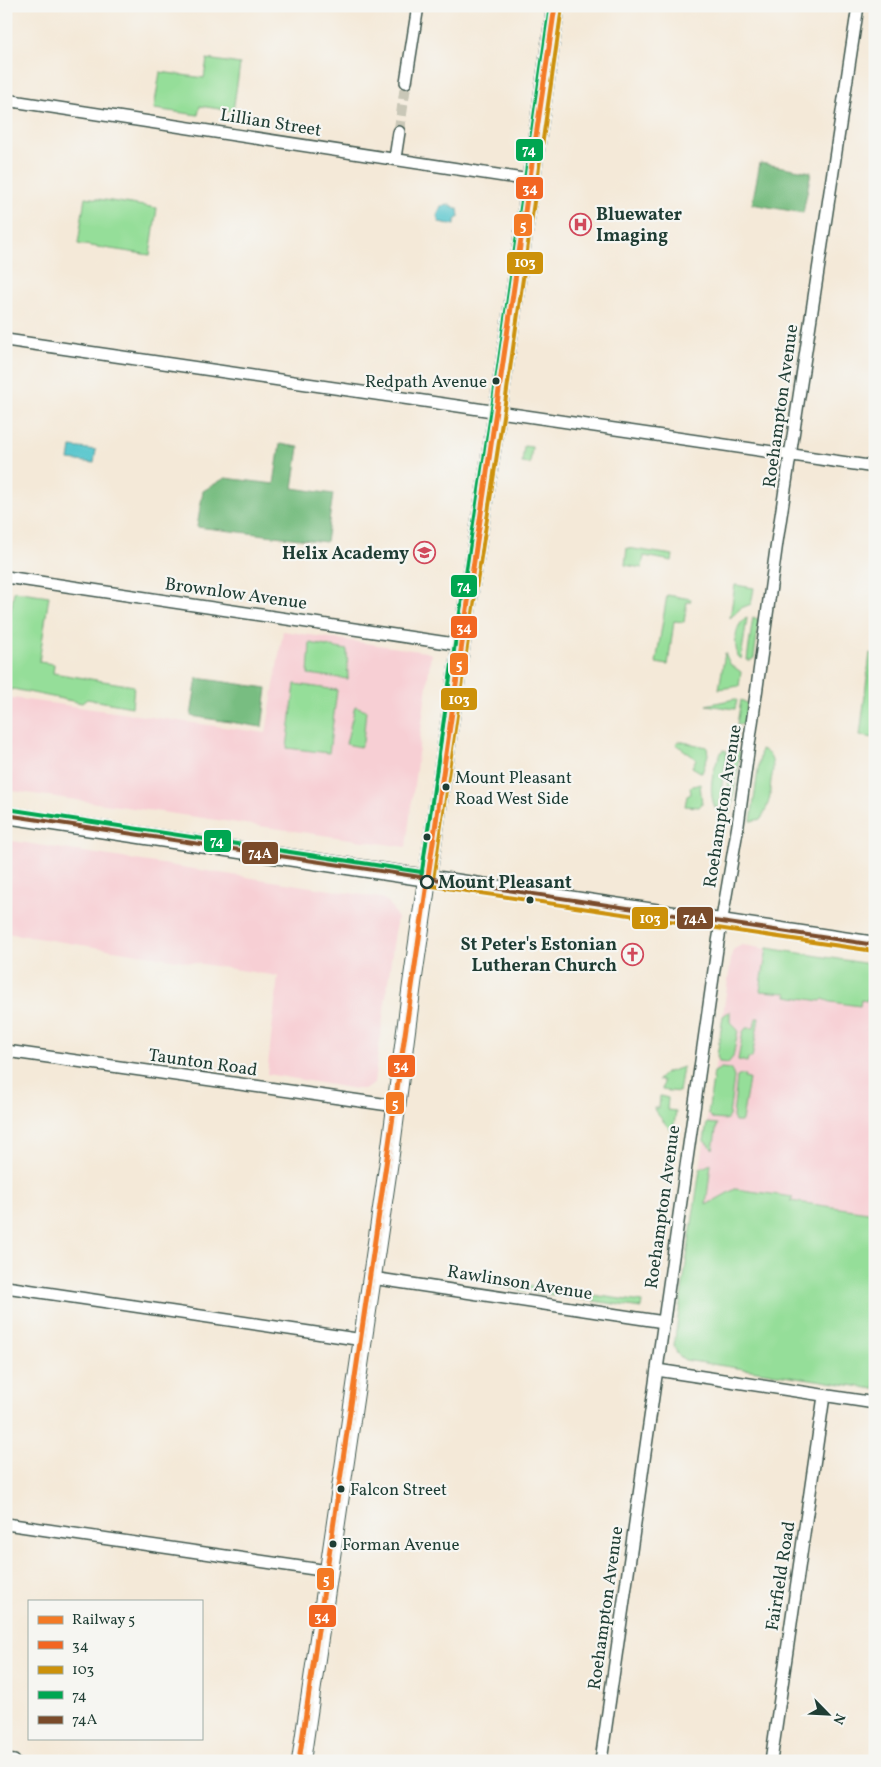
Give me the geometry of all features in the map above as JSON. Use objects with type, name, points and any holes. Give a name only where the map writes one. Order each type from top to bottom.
[{"type":"main road","points":[[301,1761],[372,1278],[461,645],[556,6]]},
{"type":"main road","points":[[6,816],[875,945]]},
{"type":"street","points":[[406,82],[418,6]]},
{"type":"street","name":"Roehampton Avenue","points":[[601,1761],[722,921],[858,6]]},
{"type":"street","name":"Lillian Street","points":[[6,100],[530,180]]},
{"type":"street","points":[[395,158],[399,132]]},
{"type":"street","points":[[6,340],[191,370],[875,467]]},
{"type":"street","name":"Brownlow Avenue","points":[[6,577],[461,645]]},
{"type":"street","name":"Taunton Road","points":[[6,1051],[396,1106]]},
{"type":"street","name":"Rawlinson Avenue","points":[[372,1278],[664,1322]]},
{"type":"street","points":[[6,1287],[363,1340]]},
{"type":"street","points":[[657,1370],[875,1403]]},
{"type":"street","name":"Fairfield Road","points":[[771,1761],[824,1396]]},
{"type":"street","points":[[6,1524],[328,1571]]},
{"type":"street","points":[[6,1760],[14,1761]]},
{"type":"shaded area","points":[[283,631],[431,654],[406,847],[6,790],[6,697],[266,733]]},
{"type":"shaded area","points":[[6,840],[382,898],[389,903],[397,917],[374,1083],[366,1089],[356,1089],[267,1074],[278,976],[6,933]]},
{"type":"shaded area","points":[[742,945],[875,966],[875,1389],[685,1360],[675,1350],[674,1345],[732,953],[734,949]]},
{"type":"green space","points":[[207,59],[240,64],[233,111],[200,106],[198,115],[154,109],[160,72],[204,78]]},
{"type":"green space","points":[[760,163],[811,172],[803,213],[752,204]]},
{"type":"green space","points":[[85,197],[157,208],[150,255],[78,244]]},
{"type":"green space","points":[[280,444],[299,447],[293,488],[333,494],[326,542],[197,527],[203,491],[225,478],[274,484]]},
{"type":"green space","points":[[524,446],[532,447],[530,464],[522,463]]},
{"type":"green space","points":[[627,548],[673,555],[672,561],[644,556],[642,568],[625,565]]},
{"type":"green space","points":[[735,585],[754,588],[751,604],[741,608],[730,618]]},
{"type":"green space","points":[[14,591],[49,596],[39,662],[54,664],[53,673],[134,686],[132,707],[87,699],[82,703],[13,689],[6,692],[6,641]]},
{"type":"green space","points":[[667,595],[691,599],[690,602],[687,602],[684,622],[674,621],[668,665],[656,663]]},
{"type":"green space","points":[[753,617],[759,620],[754,658],[747,660]]},
{"type":"green space","points":[[747,618],[741,659],[738,656],[736,635],[740,625]]},
{"type":"green space","points":[[310,643],[347,650],[348,679],[308,674]]},
{"type":"green space","points":[[725,653],[730,664],[741,672],[739,686],[719,689]]},
{"type":"green space","points":[[870,653],[875,654],[875,738],[860,736]]},
{"type":"green space","points":[[197,678],[267,688],[262,727],[191,716]]},
{"type":"green space","points":[[295,684],[337,690],[329,753],[287,748]]},
{"type":"green space","points":[[737,700],[735,709],[706,705]]},
{"type":"green space","points":[[741,700],[747,703],[744,725],[737,724]]},
{"type":"green space","points":[[355,706],[366,710],[363,742],[360,747],[346,744]]},
{"type":"green space","points":[[678,741],[707,747],[708,755],[702,773],[692,767],[696,759],[676,744]]},
{"type":"green space","points":[[761,749],[769,755],[772,762],[773,771],[770,795],[768,805],[761,819],[751,821]]},
{"type":"green space","points":[[723,750],[727,751],[718,812],[714,805],[711,790],[713,772]]},
{"type":"green space","points":[[733,751],[740,752],[731,813],[724,814]]},
{"type":"green space","points":[[700,784],[702,804],[699,807],[685,806],[687,796],[691,794],[690,787]]},
{"type":"green space","points":[[767,948],[870,964],[873,970],[867,1001],[861,1000],[860,1006],[823,999],[821,1001],[787,996],[787,993],[760,991]]},
{"type":"green space","points":[[730,1011],[730,1022],[738,1030],[733,1057],[728,1063],[719,1062],[717,1056],[723,1016]]},
{"type":"green space","points":[[756,1018],[759,1018],[752,1058],[748,1058],[747,1062],[738,1060],[743,1032],[746,1028],[754,1028]]},
{"type":"green space","points":[[683,1067],[679,1092],[662,1090],[663,1081],[658,1080],[665,1073]]},
{"type":"green space","points":[[721,1068],[731,1069],[734,1077],[729,1116],[726,1120],[713,1119],[708,1114],[714,1072]]},
{"type":"green space","points":[[745,1075],[744,1078],[749,1079],[742,1120],[741,1122],[735,1122],[733,1117],[737,1077]]},
{"type":"green space","points":[[660,1096],[668,1098],[667,1110],[676,1111],[673,1133],[655,1111],[654,1108],[659,1108]]},
{"type":"green space","points":[[707,1123],[717,1124],[713,1149],[704,1141]]},
{"type":"green space","points":[[711,1164],[706,1205],[735,1189],[793,1197],[790,1201],[875,1213],[875,1389],[685,1360],[677,1354],[674,1345],[700,1169]]},
{"type":"green space","points":[[487,1280],[642,1302],[641,1308],[498,1287],[493,1286]]},
{"type":"water","points":[[450,205],[458,209],[459,217],[455,220],[455,225],[439,222],[437,216],[441,206]]},
{"type":"water","points":[[71,447],[96,450],[94,463],[69,460]]},
{"type":"tunnel","points":[[399,132],[406,82]]},
{"type":"rail line","name":"5","points":[[299,1761],[555,6]]},
{"type":"transit line","name":"74","points":[[421,878],[494,395],[550,6]]},
{"type":"transit line","name":"34","points":[[301,1761],[390,1154],[412,984],[459,658],[500,396],[556,6]]},
{"type":"transit line","name":"103","points":[[433,880],[506,397],[562,7]]},
{"type":"transit line","name":"74","points":[[7,809],[428,873]]},
{"type":"transit line","name":"74A","points":[[6,815],[875,945]]},
{"type":"transit line","name":"103","points":[[426,885],[874,951]]},
{"type":"place","name":"Bluewater Imaging","points":[[580,224]]},
{"type":"place","name":"Redpath Avenue","points":[[496,381]]},
{"type":"place","name":"Helix Academy","points":[[425,553]]},
{"type":"place","name":"Mount Pleasant Road West Side","points":[[446,787]]},
{"type":"place","name":"Mount Pleasant","points":[[427,882]]},
{"type":"place","name":"St Peter's Estonian Lutheran Church","points":[[633,954]]},
{"type":"place","name":"Falcon Street","points":[[341,1489]]},
{"type":"place","name":"Forman Avenue","points":[[333,1544]]}]
